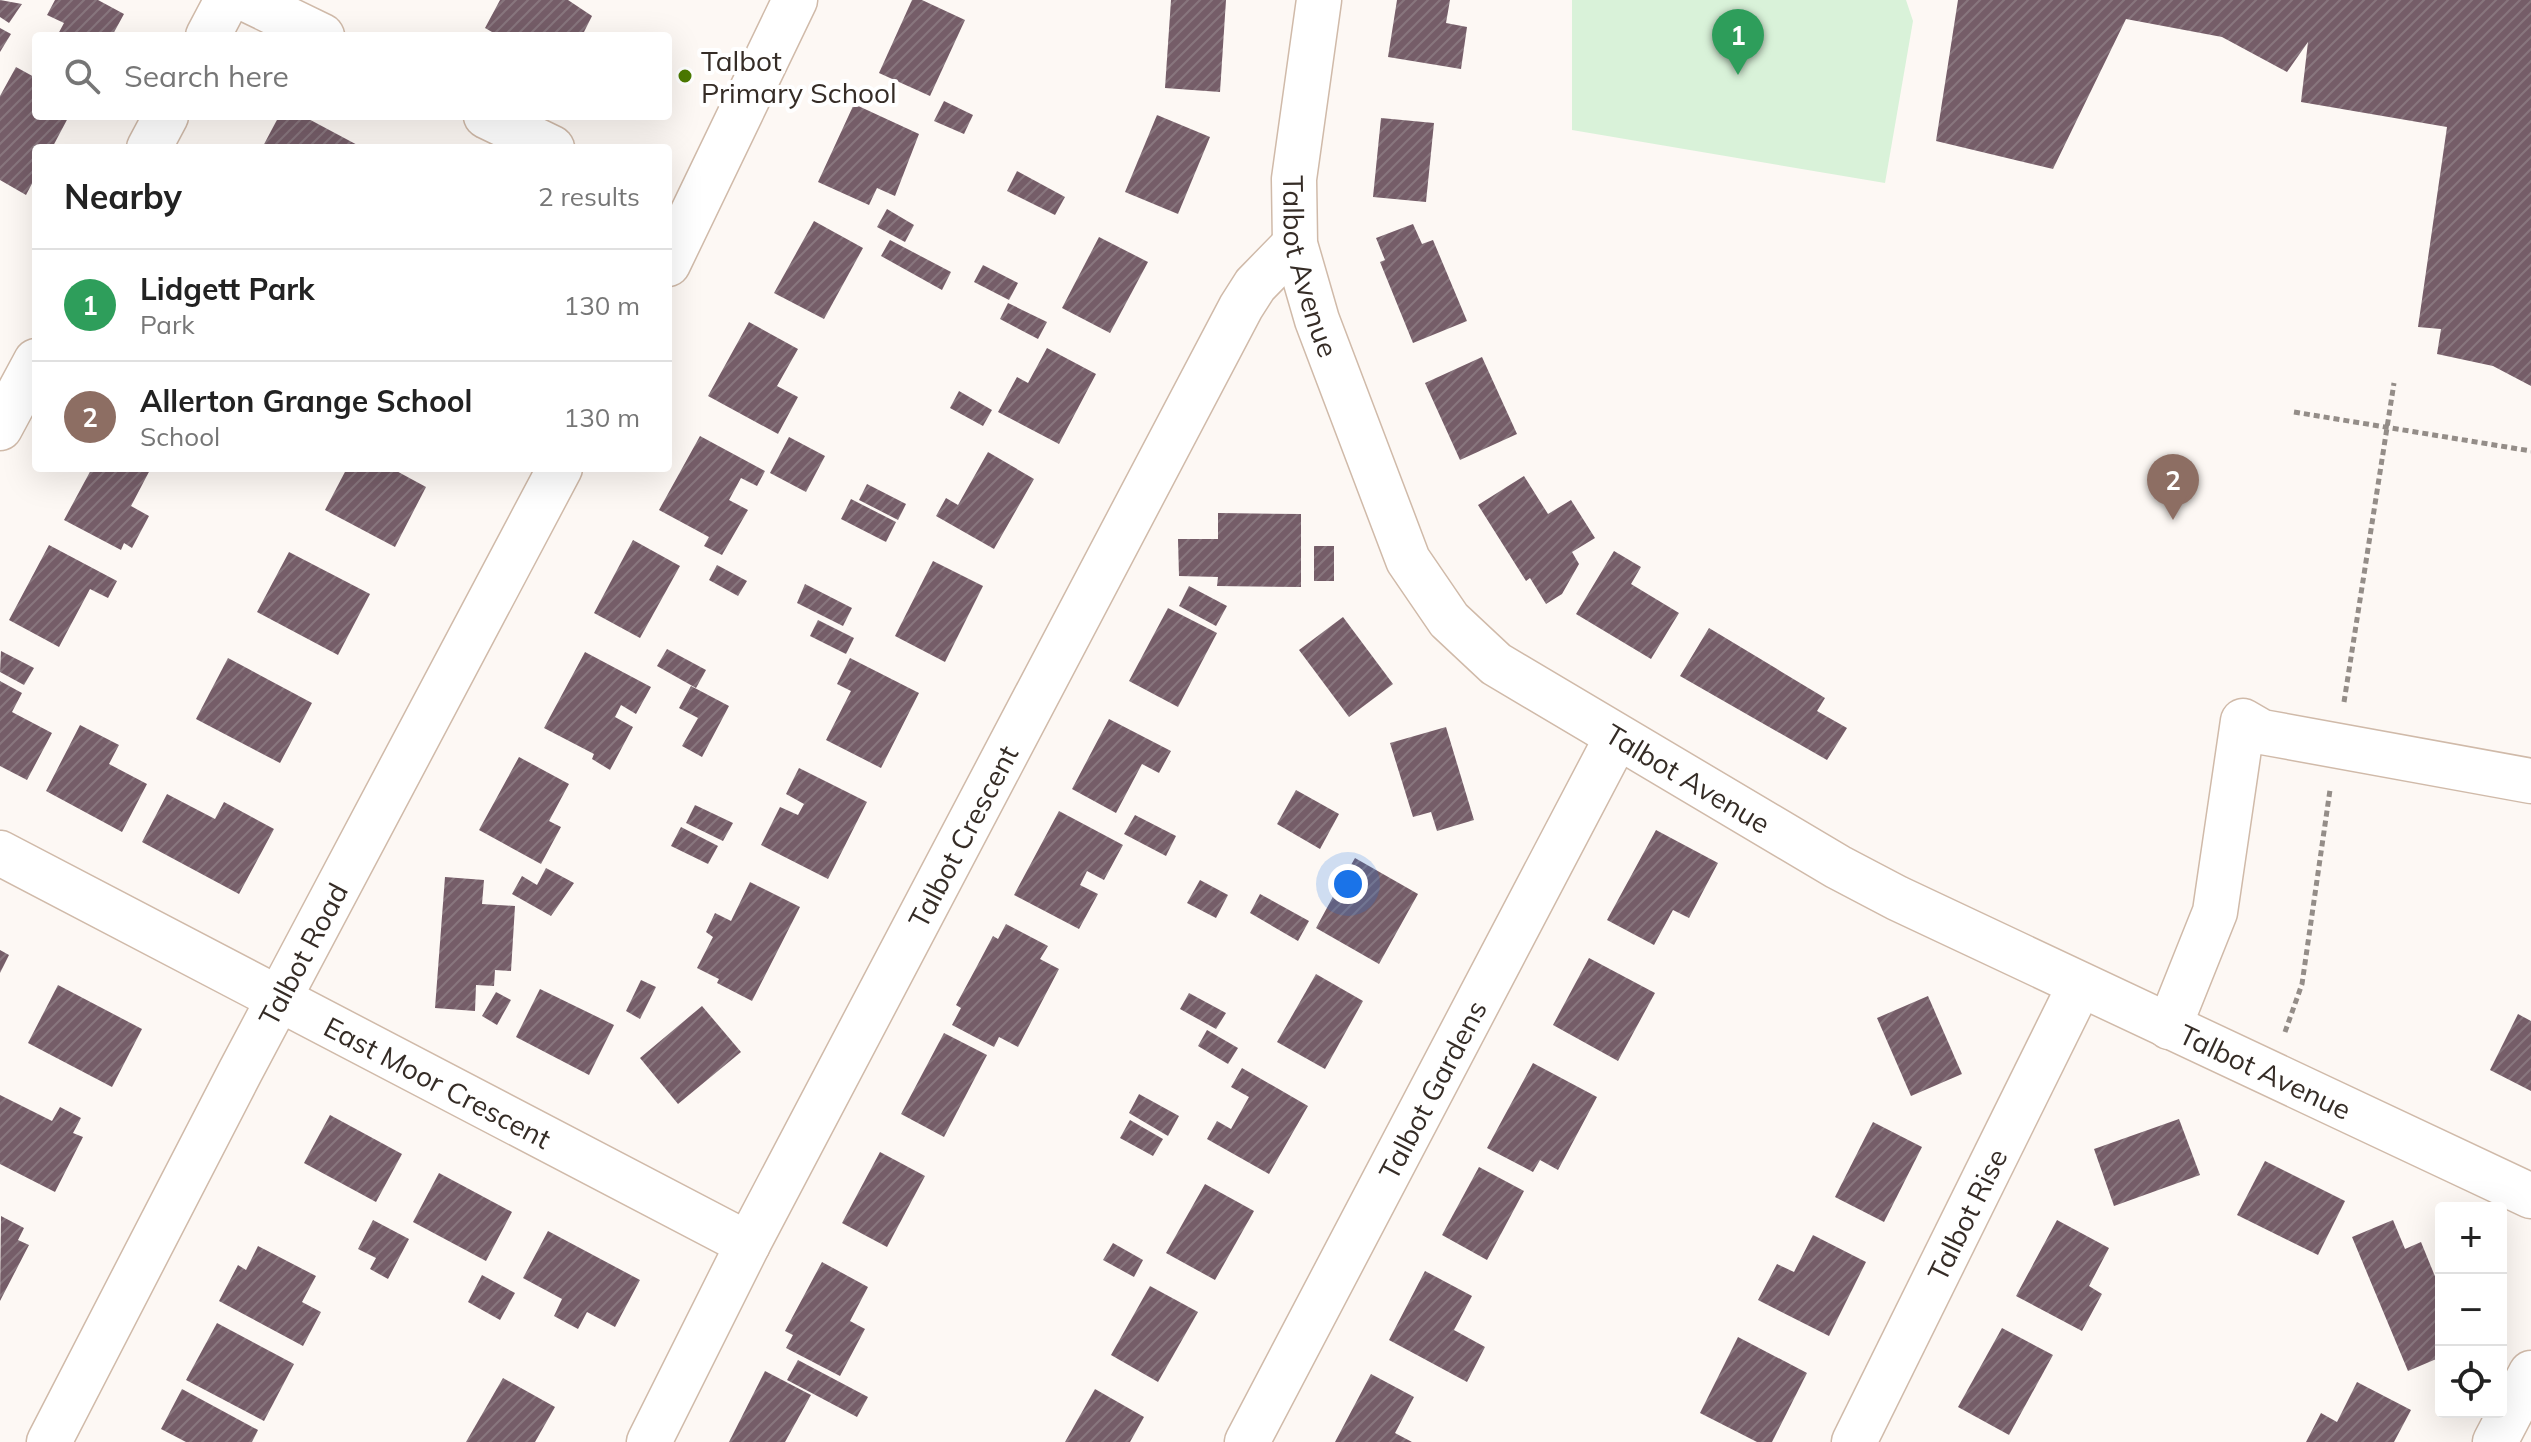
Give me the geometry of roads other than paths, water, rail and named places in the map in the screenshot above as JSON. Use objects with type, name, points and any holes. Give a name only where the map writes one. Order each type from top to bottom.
[{"type":"street","points":[[210,32],[227,0]]},
{"type":"street","points":[[248,0],[314,32]]},
{"type":"street","points":[[672,247],[681,210],[795,0]]},
{"type":"street","name":"Talbot Avenue","points":[[1319,0],[1294,179],[1295,244],[1317,320],[1408,560],[1449,620],[1496,664],[1838,867],[2080,985],[2531,1196]]},
{"type":"street","points":[[151,144],[164,120]]},
{"type":"street","points":[[494,120],[544,144]]},
{"type":"street","name":"Talbot Crescent","points":[[649,1442],[748,1244],[1241,307],[1255,285],[1295,244]]},
{"type":"street","points":[[0,428],[32,368]]},
{"type":"street","name":"Talbot Road","points":[[49,1442],[279,998],[558,472]]},
{"type":"street","points":[[2169,1027],[2215,912],[2243,721],[2262,732],[2531,781]]},
{"type":"street","name":"Talbot Gardens","points":[[1247,1442],[1617,737]]},
{"type":"street","name":"East Moor Crescent","points":[[0,853],[748,1244]]},
{"type":"street","name":"Talbot Rise","points":[[1854,1442],[2080,985]]},
{"type":"street","points":[[2495,1442],[2531,1373]]},
{"type":"place","name":"Lidgett Park","points":[[1738,75]]},
{"type":"place","name":"Talbot Primary School","points":[[685,76]]},
{"type":"place","name":"Allerton Grange School","points":[[2173,520]]}]
